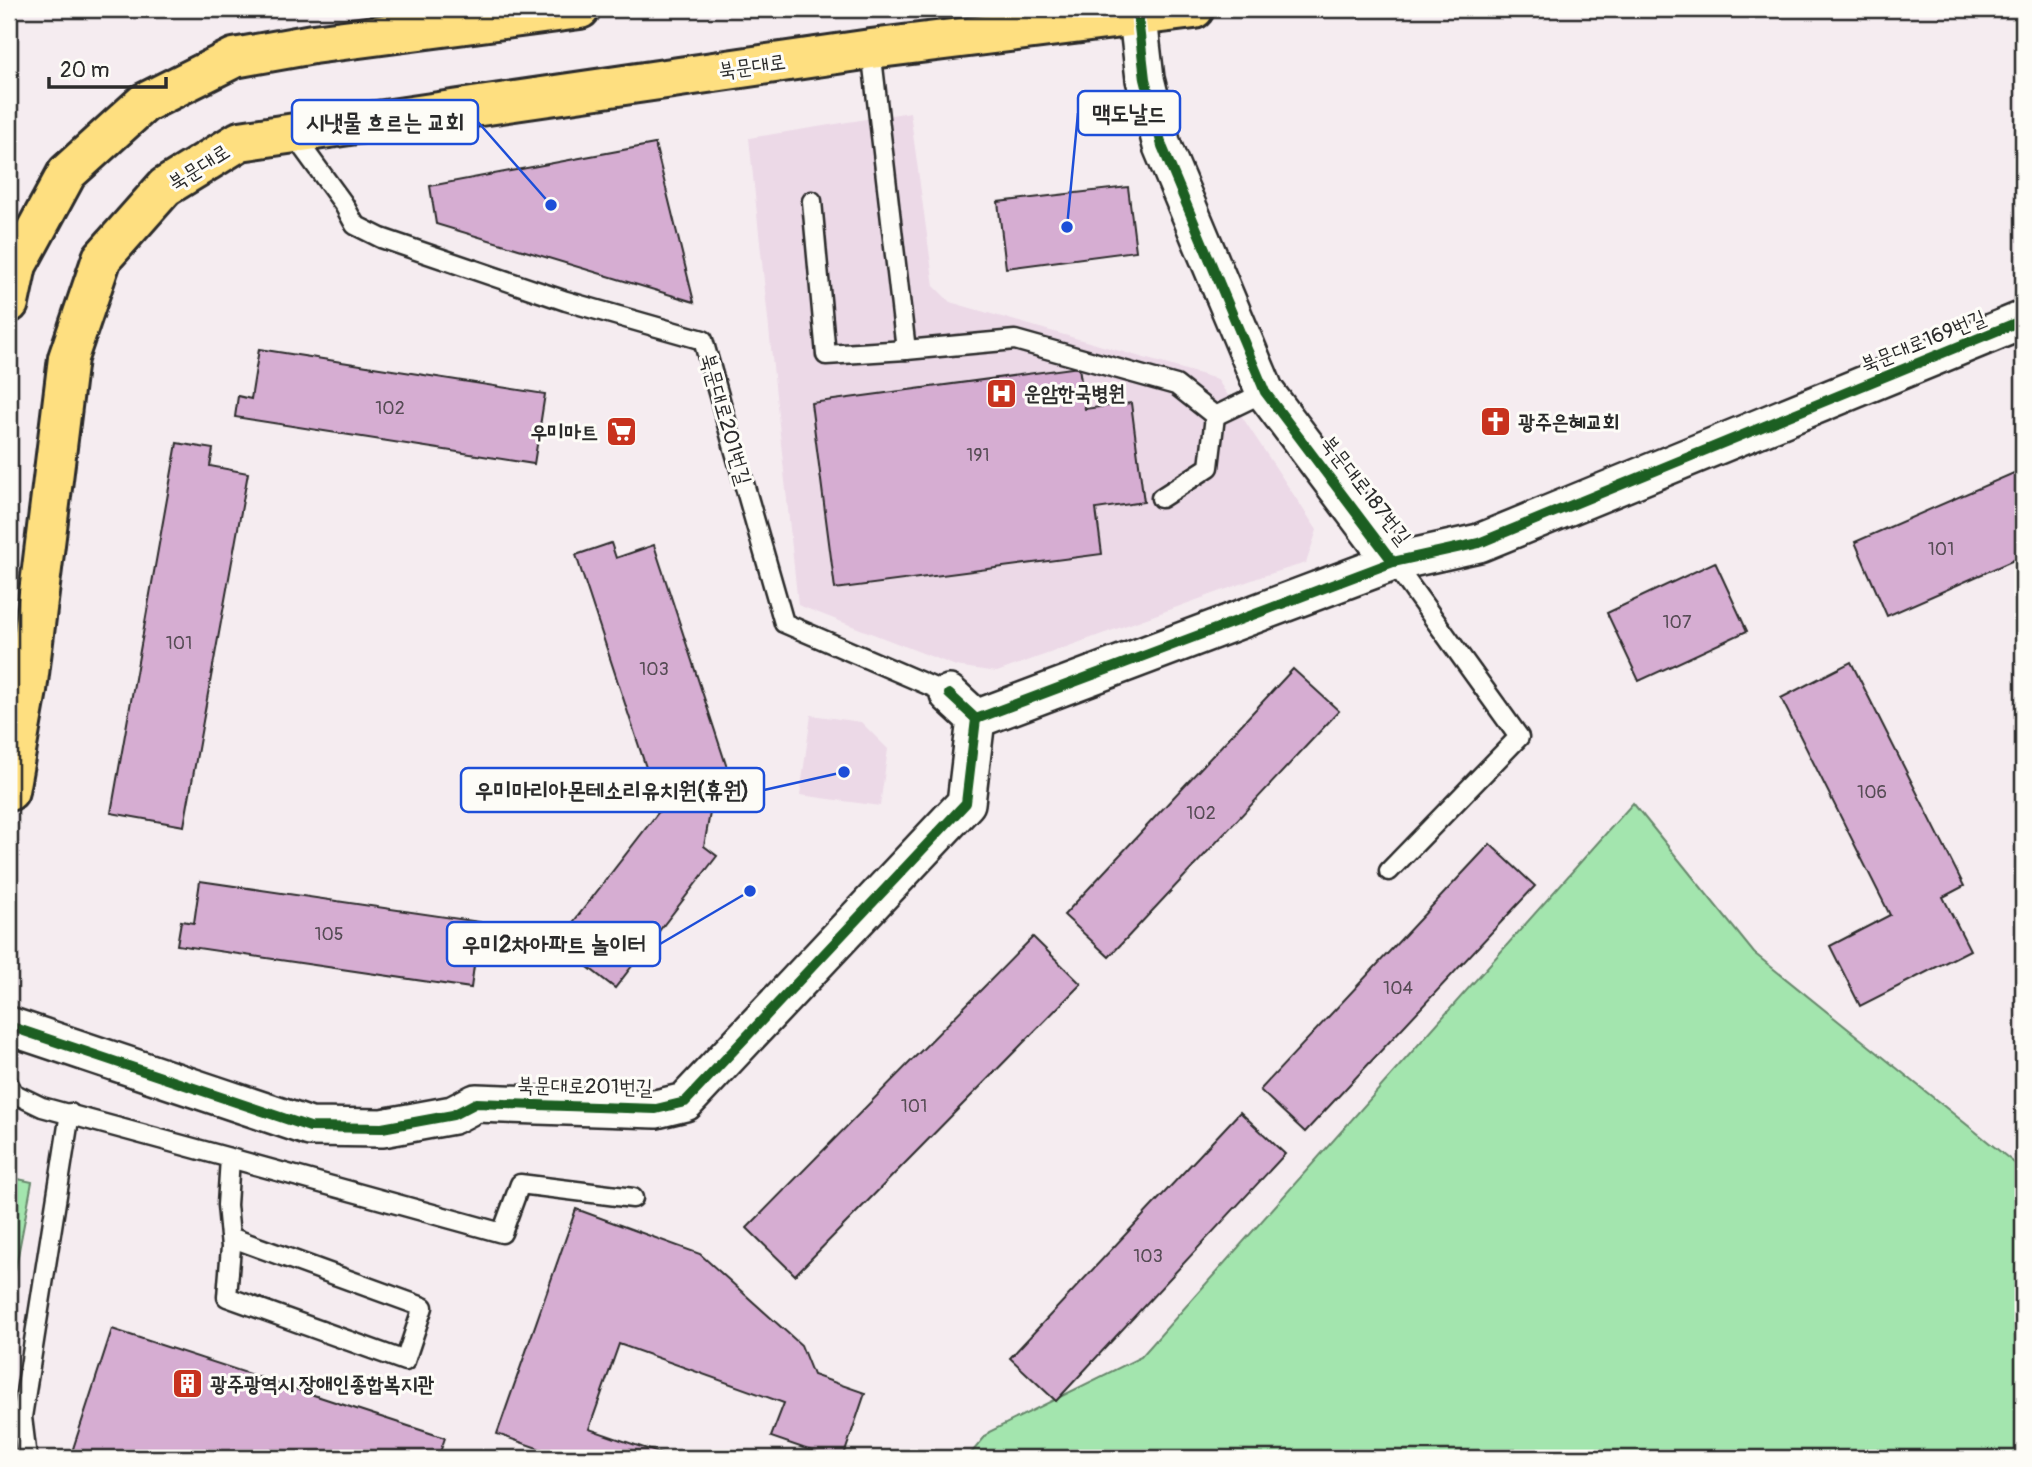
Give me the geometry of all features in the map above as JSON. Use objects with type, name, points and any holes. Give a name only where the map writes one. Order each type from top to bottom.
[{"type":"main road","points":[[9,303],[17,265],[67,173],[144,103],[234,58],[313,44],[580,9]]},
{"type":"main road","name":"북문대로","points":[[9,791],[27,690],[68,358],[102,258],[165,187],[240,141],[1137,12],[1194,9]]},
{"type":"street","name":"북문대로187번길","points":[[1137,12],[1145,79],[1163,146],[1265,392],[1393,562],[1479,543],[1837,396]]},
{"type":"street","name":"북문대로169번길","points":[[1837,396],[2023,320]]},
{"type":"street","points":[[949,694],[976,719],[1393,562]]},
{"type":"street","name":"북문대로201번길","points":[[9,1026],[310,1127],[382,1128],[453,1115],[476,1103],[656,1109],[685,1102],[966,803],[976,719]]},
{"type":"lane","points":[[871,49],[906,349]]},
{"type":"lane","name":"북문대로201번길","points":[[292,133],[343,202],[355,225],[381,237],[566,301],[703,340],[784,624],[949,694]]},
{"type":"lane","points":[[812,201],[826,355],[1015,340],[1175,385],[1215,416]]},
{"type":"lane","points":[[1215,416],[1265,392]]},
{"type":"lane","points":[[1161,498],[1209,467],[1215,416]]},
{"type":"lane","points":[[1389,872],[1519,737],[1393,562]]},
{"type":"lane","points":[[9,1086],[13,1093],[42,1107],[502,1233],[520,1184],[633,1198]]},
{"type":"lane","points":[[27,1458],[22,1417],[70,1114]]},
{"type":"lane","points":[[230,1158],[227,1297],[405,1361],[423,1307],[230,1237]]},
{"type":"shaded area","name":"운암한국병원","points":[[910,112],[934,286],[950,302],[1217,379],[1317,530],[1306,563],[997,672],[956,666],[798,605],[749,138]]},
{"type":"shaded area","points":[[811,715],[861,722],[888,749],[880,806],[800,795]]},
{"type":"green space","points":[[1633,803],[1754,953],[2023,1170],[2023,1458],[967,1458],[989,1432],[1141,1357]]},
{"type":"green space","points":[[9,1177],[32,1182],[9,1303]]},
{"type":"building","points":[[655,144],[694,302],[436,224],[430,186]]},
{"type":"building","points":[[1128,187],[1136,251],[1006,268],[998,202]]},
{"type":"building","points":[[259,349],[545,394],[534,464],[235,417],[238,396],[251,399]]},
{"type":"building","name":"운암한국병원","points":[[1079,367],[1085,409],[1131,403],[1144,502],[1096,509],[1102,554],[835,589],[811,403]]},
{"type":"building","points":[[177,443],[213,449],[210,466],[248,473],[184,826],[111,813]]},
{"type":"building","points":[[2023,469],[2023,556],[1887,616],[1855,542]]},
{"type":"building","points":[[611,543],[616,558],[654,545],[731,780],[715,785],[704,846],[717,856],[615,988],[557,943],[660,810],[576,555]]},
{"type":"building","points":[[1715,562],[1747,631],[1639,681],[1607,613]]},
{"type":"building","points":[[1851,662],[1964,886],[1943,897],[1970,950],[1860,1006],[1830,946],[1890,915],[1781,698]]},
{"type":"building","points":[[1293,669],[1339,711],[1109,957],[1064,915]]},
{"type":"building","points":[[1490,844],[1535,886],[1305,1132],[1260,1090]]},
{"type":"building","points":[[200,881],[480,922],[471,988],[177,945],[181,921],[194,923]]},
{"type":"building","points":[[1033,937],[1081,984],[795,1275],[747,1228]]},
{"type":"building","points":[[1240,1112],[1285,1154],[1056,1401],[1010,1358]]},
{"type":"building","points":[[576,1209],[700,1254],[801,1345],[813,1375],[865,1393],[843,1458],[832,1458],[771,1437],[784,1403],[619,1344],[589,1429],[673,1458],[566,1458],[497,1434]]},
{"type":"building","name":"광주광역시 장애인종합복지관","points":[[112,1329],[445,1438],[438,1458],[70,1458]]},
{"type":"cycle path","points":[[1137,9],[1145,79],[1162,146],[1265,392],[1393,562]]},
{"type":"cycle path","points":[[949,694],[976,719],[1393,562],[1479,543],[2023,320]]},
{"type":"cycle path","points":[[9,1026],[310,1127],[382,1128],[453,1115],[476,1103],[656,1109],[685,1102],[966,803],[976,719]]},
{"type":"place","name":"시냇물 흐르는 교회","points":[[551,205]]},
{"type":"place","name":"맥도날드","points":[[1067,227]]},
{"type":"place","name":"운암한국병원","points":[[1001,393]]},
{"type":"place","name":"광주은혜교회","points":[[1495,422]]},
{"type":"place","name":"우미마트","points":[[621,432]]},
{"type":"place","name":"우미마리아몬테소리유치원(휴원)","points":[[844,772]]},
{"type":"place","name":"우미2차아파트 놀이터","points":[[750,891]]},
{"type":"place","name":"광주광역시 장애인종합복지관","points":[[187,1384]]}]
